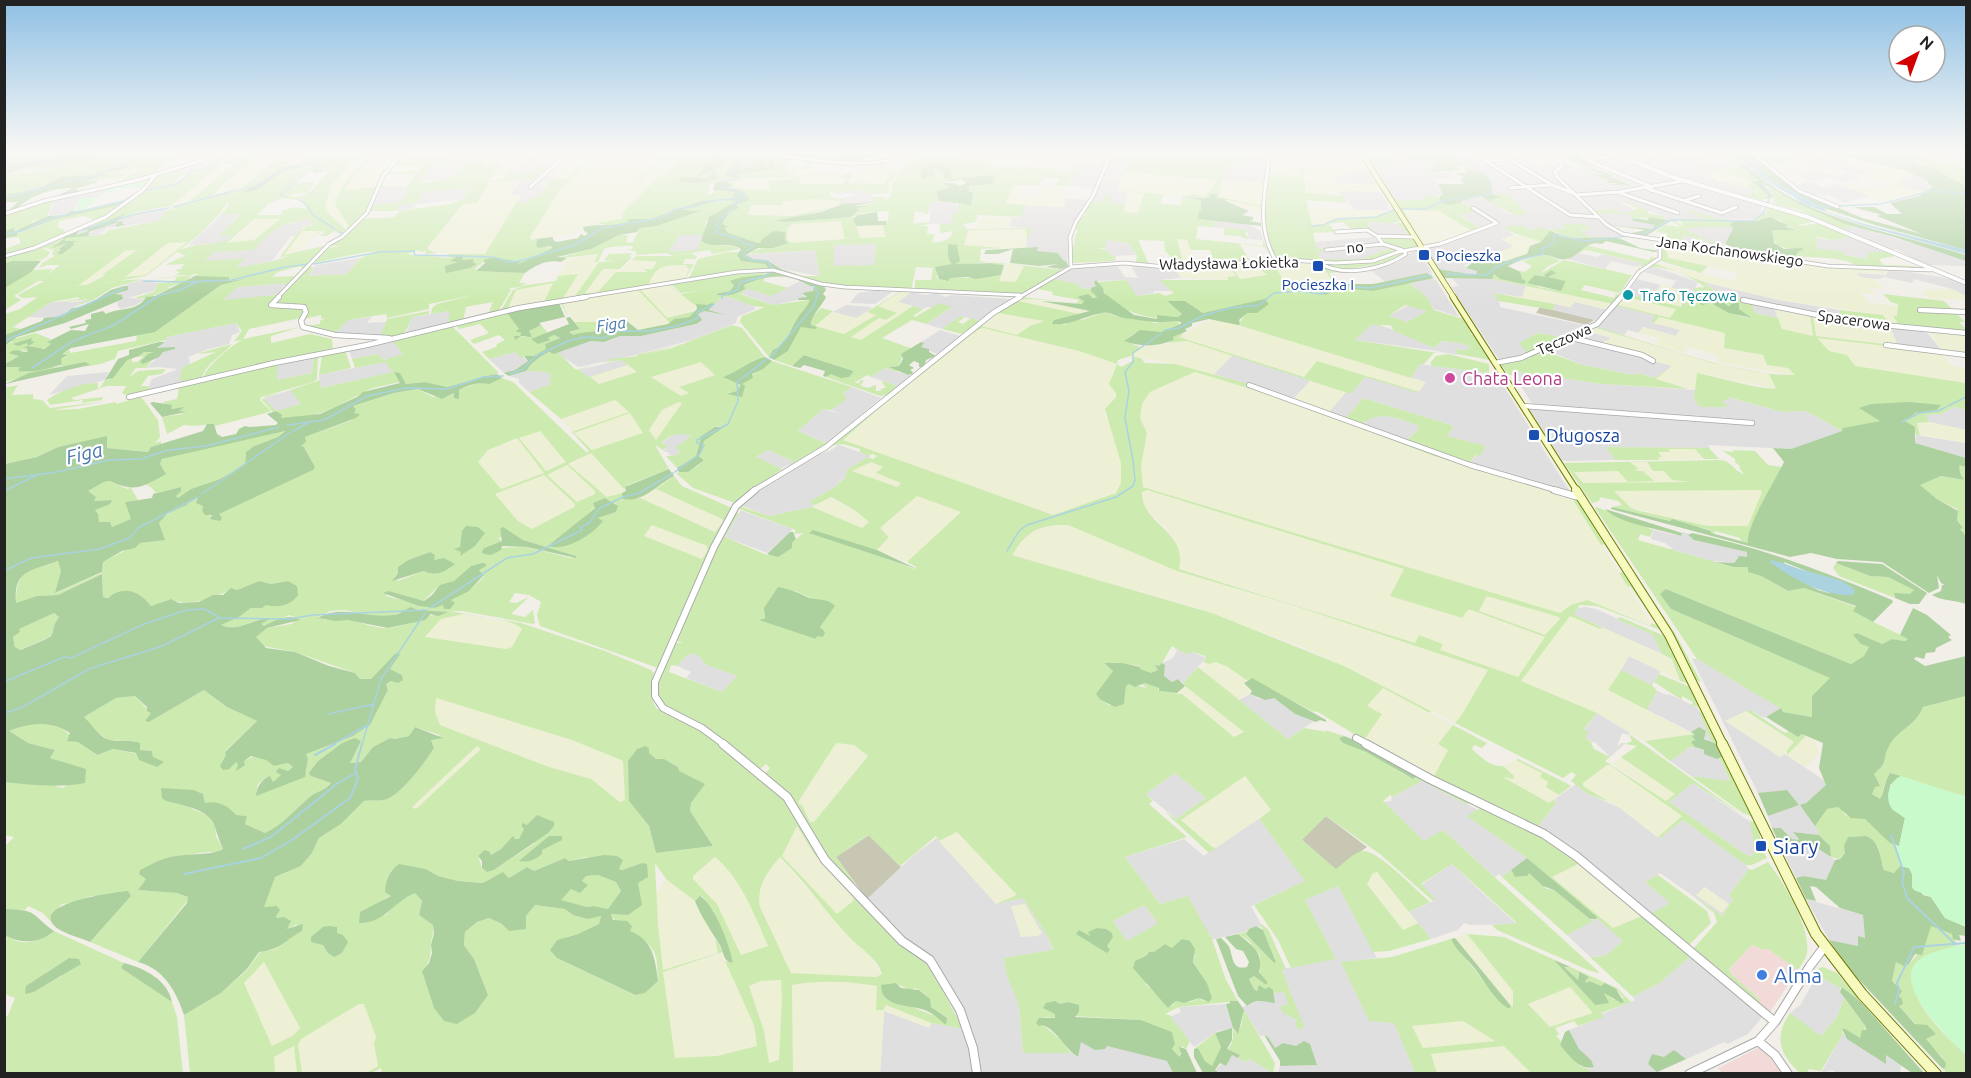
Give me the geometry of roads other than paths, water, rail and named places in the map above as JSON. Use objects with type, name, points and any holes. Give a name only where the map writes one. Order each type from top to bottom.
[{"type":"main road","points":[[1392,201],[1669,634],[1805,914],[1826,949],[1862,994],[1936,1074]]},
{"type":"street","points":[[4,214],[43,201]]},
{"type":"street","points":[[5,256],[34,248],[106,217],[127,201]]},
{"type":"street","points":[[373,201],[368,212],[342,237],[329,244],[271,306],[276,308],[299,304],[306,312],[301,321],[303,327],[315,331],[363,337],[407,336]]},
{"type":"street","points":[[1071,267],[1070,237],[1076,222],[1090,201]]},
{"type":"street","points":[[1264,201],[1261,221],[1265,242],[1275,259]]},
{"type":"street","points":[[1548,201],[1570,215],[1598,217]]},
{"type":"street","name":"Jana Kochanowskiego","points":[[1582,201],[1607,225],[1623,234],[1836,267],[1931,270],[1966,283]]},
{"type":"street","points":[[1645,201],[1678,213]]},
{"type":"street","points":[[1686,201],[1722,213],[1736,207]]},
{"type":"street","points":[[1762,201],[1835,228],[1931,270]]},
{"type":"street","points":[[1824,201],[1838,207]]},
{"type":"street","points":[[1316,262],[1373,261],[1404,250],[1440,244],[1497,224],[1473,208]]},
{"type":"street","points":[[1336,232],[1367,230],[1377,236],[1383,244],[1404,250]]},
{"type":"street","points":[[1377,236],[1414,237]]},
{"type":"street","name":"Tęczowa","points":[[1495,363],[1521,358],[1597,324],[1639,272],[1660,258],[1660,241]]},
{"type":"street","name":"no","points":[[1326,250],[1383,244]]},
{"type":"street","points":[[1316,262],[1339,271],[1393,263],[1406,254],[1404,250]]},
{"type":"street","name":"Władysława Łokietka","points":[[977,1074],[973,1048],[960,1010],[930,960],[902,941],[825,860],[787,797],[702,728],[663,708],[655,696],[655,682],[714,547],[736,506],[762,484],[826,447],[993,313],[1071,267],[1124,263],[1166,267],[1209,266],[1275,259],[1316,262]]},
{"type":"street","points":[[129,397],[559,300],[763,269],[791,274],[830,286],[1022,295]]},
{"type":"street","name":"Spacerowa","points":[[1743,300],[1851,322],[1966,333]]},
{"type":"street","points":[[1920,310],[1966,312]]},
{"type":"street","points":[[1568,337],[1642,355],[1653,361]]},
{"type":"street","points":[[1886,345],[1966,355]]},
{"type":"street","points":[[1249,385],[1470,465],[1582,498]]},
{"type":"street","points":[[1524,406],[1752,423]]},
{"type":"street","points":[[1356,738],[1430,779],[1544,834],[1576,856],[1775,1022]]},
{"type":"street","points":[[1689,1074],[1758,1041],[1775,1022],[1810,966],[1822,950],[1826,949]]},
{"type":"street","points":[[1758,1041],[1775,1054],[1788,1074]]},
{"type":"water","points":[[1799,201],[1811,201],[1827,210],[1824,211],[1864,224],[1966,250],[1966,254],[1862,225],[1801,203]]},
{"type":"water","points":[[1770,560],[1838,580],[1855,590],[1853,595],[1842,595],[1820,590],[1790,575]]},
{"type":"waterway","points":[[4,234],[22,231],[52,218],[122,201]]},
{"type":"waterway","points":[[173,207],[194,201]]},
{"type":"waterway","points":[[301,201],[307,205],[313,215],[335,229]]},
{"type":"waterway","points":[[314,264],[380,252],[414,251],[415,255],[494,257],[508,262],[519,261],[575,245],[602,228],[661,218],[676,209],[697,206],[708,201]]},
{"type":"waterway","name":"Figa","points":[[738,201],[716,223],[719,228],[715,232],[739,239],[741,243],[754,245],[744,253],[744,256],[750,260],[768,261],[771,268]]},
{"type":"waterway","points":[[1400,209],[1425,209],[1442,201]]},
{"type":"waterway","points":[[1639,236],[1671,220],[1753,221],[1763,214],[1768,201]]},
{"type":"waterway","points":[[1838,206],[1891,201]]},
{"type":"waterway","points":[[1817,206],[1833,206]]},
{"type":"waterway","points":[[82,230],[136,214],[169,208]]},
{"type":"waterway","points":[[1311,226],[1323,225],[1337,219],[1376,217],[1394,210]]},
{"type":"waterway","points":[[338,232],[343,233]]},
{"type":"waterway","points":[[1447,274],[1487,275],[1506,263],[1544,254],[1541,249],[1551,245],[1555,235],[1586,241],[1628,236]]},
{"type":"waterway","points":[[41,247],[54,241]]},
{"type":"waterway","points":[[14,255],[30,251]]},
{"type":"waterway","points":[[186,282],[232,280],[285,267],[309,264]]},
{"type":"waterway","name":"Figa","points":[[722,298],[723,295],[738,290],[740,282],[763,277],[772,271]]},
{"type":"waterway","points":[[1165,330],[1179,328],[1202,316],[1230,308],[1259,305],[1274,293],[1299,291],[1321,294],[1338,286],[1370,288],[1431,275]]},
{"type":"waterway","points":[[144,281],[184,282]]},
{"type":"waterway","points":[[32,368],[73,341],[114,325],[160,295],[180,290],[197,282]]},
{"type":"waterway","points":[[770,358],[814,306],[818,293],[814,286]]},
{"type":"waterway","points":[[4,341],[124,288]]},
{"type":"waterway","name":"Figa","points":[[510,374],[523,369],[536,356],[568,341],[584,337],[604,338],[617,331],[649,331],[677,326],[698,318],[697,312],[714,304]]},
{"type":"waterway","points":[[1007,551],[1019,531],[1027,525],[1116,497],[1133,486],[1135,480],[1133,460],[1125,418],[1129,391],[1125,372],[1133,362],[1133,353],[1162,333]]},
{"type":"waterway","points":[[675,472],[700,454],[704,445],[697,443],[697,440],[728,424],[738,401],[737,382],[767,359]]},
{"type":"waterway","name":"Figa","points":[[287,425],[324,420],[367,396],[406,388],[447,389],[483,377],[503,376]]},
{"type":"waterway","points":[[1948,406],[1966,397]]},
{"type":"waterway","points":[[1902,422],[1919,413],[1938,411],[1946,407]]},
{"type":"waterway","name":"Figa","points":[[293,431],[308,423]]},
{"type":"waterway","name":"Figa","points":[[170,450],[206,446],[279,427]]},
{"type":"waterway","points":[[202,494],[291,432]]},
{"type":"waterway","name":"Figa","points":[[38,475],[109,460],[141,459],[168,450]]},
{"type":"waterway","points":[[430,608],[507,558],[533,554],[582,530],[580,527],[588,524],[600,508],[623,497],[639,493],[673,473]]},
{"type":"waterway","name":"Figa","points":[[4,479],[38,475]]},
{"type":"waterway","points":[[4,491],[38,475]]},
{"type":"waterway","points":[[4,571],[31,558],[100,549],[129,538],[138,528],[198,497]]},
{"type":"waterway","points":[[4,682],[64,657],[71,658],[144,624],[187,610],[204,609],[221,618],[289,619],[313,615],[427,610]]},
{"type":"waterway","points":[[374,704],[381,679],[425,613]]},
{"type":"waterway","points":[[4,713],[21,708],[89,669],[162,646],[219,618]]},
{"type":"waterway","points":[[328,714],[374,704]]},
{"type":"waterway","points":[[362,745],[374,704]]},
{"type":"waterway","points":[[332,745],[366,726]]},
{"type":"waterway","points":[[315,755],[335,744]]},
{"type":"waterway","points":[[184,874],[261,858],[289,842],[350,798],[358,779],[355,769],[362,744]]},
{"type":"waterway","points":[[243,849],[271,837],[338,783],[356,773]]},
{"type":"waterway","points":[[1891,835],[1904,873],[1902,881],[1907,898],[1954,943]]},
{"type":"waterway","points":[[1895,1004],[1899,989],[1897,983],[1914,947],[1966,943]]},
{"type":"place","name":"Pocieszka","points":[[1424,255]]},
{"type":"place","name":"Pocieszka I","points":[[1318,266]]},
{"type":"place","name":"Trafo Tęczowa","points":[[1628,295]]},
{"type":"place","name":"Chata Leona","points":[[1450,378]]},
{"type":"place","name":"Długosza","points":[[1534,435]]},
{"type":"place","name":"Siary","points":[[1761,846]]},
{"type":"place","name":"Alma","points":[[1762,975]]}]
